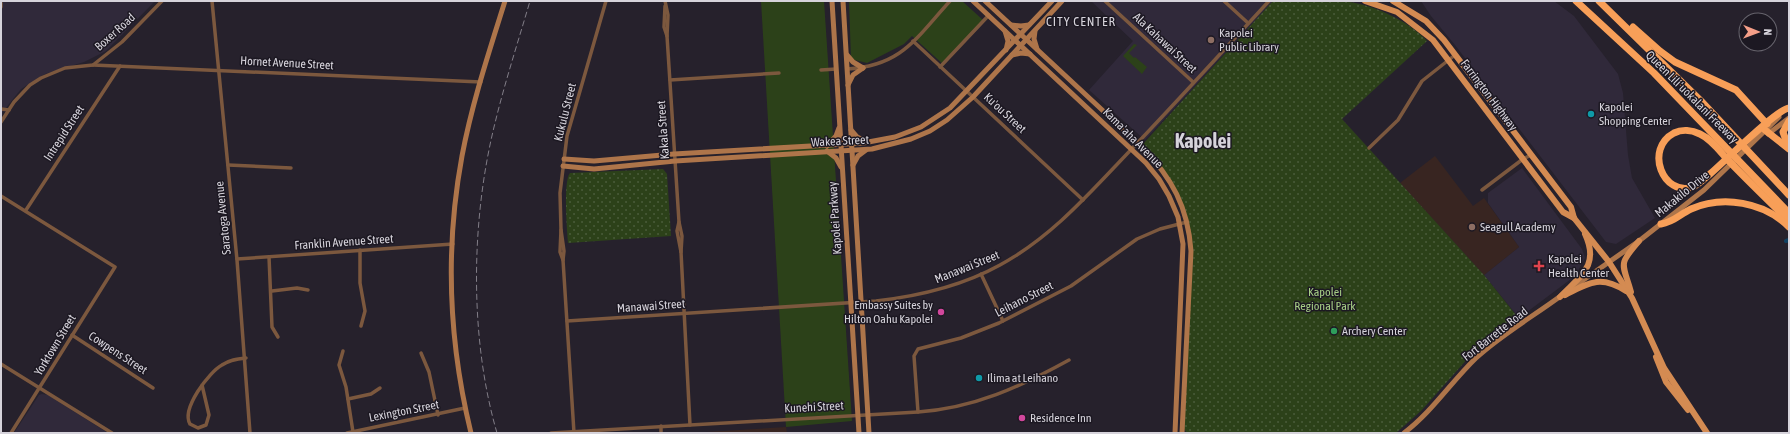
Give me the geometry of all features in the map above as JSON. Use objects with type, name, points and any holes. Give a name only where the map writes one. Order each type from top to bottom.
[{"type":"highway","name":"Queen Liliʻuokalani Freeway","points":[[1576,1],[1654,73],[1789,213]]},
{"type":"highway","name":"Queen Liliʻuokalani Freeway","points":[[1599,1],[1609,9],[1701,101],[1789,195]]},
{"type":"highway","points":[[1609,9],[1675,62],[1725,83],[1736,90],[1765,130],[1776,137],[1789,149]]},
{"type":"highway","points":[[1789,108],[1786,108],[1765,130],[1724,167],[1695,186],[1680,187],[1673,184],[1664,175],[1659,166],[1659,155],[1663,143],[1673,134],[1687,130],[1702,134],[1789,221]]},
{"type":"highway","points":[[1789,121],[1783,132],[1789,149]]},
{"type":"highway","points":[[1661,224],[1672,222],[1687,211],[1700,206],[1731,202],[1755,206],[1765,210],[1778,217],[1789,227]]},
{"type":"main road","name":"Farrington Highway","points":[[1393,1],[1426,20],[1444,40],[1571,207],[1574,218]]},
{"type":"main road","name":"Farrington Highway","points":[[1368,2],[1397,12],[1412,22],[1432,40],[1449,60],[1563,212],[1574,218],[1609,262],[1630,295],[1655,350],[1660,371],[1672,391],[1707,433]]},
{"type":"main road","points":[[1560,297],[1583,275],[1589,264],[1589,246],[1583,229]]},
{"type":"main road","points":[[1630,295],[1623,265],[1626,255],[1639,241]]},
{"type":"main road","points":[[1560,297],[1592,282],[1601,281],[1614,284],[1630,295]]},
{"type":"street","name":"Boxer Road","points":[[1,122],[20,94],[41,78],[65,68],[93,65],[122,42],[162,1]]},
{"type":"street","name":"Saratoga Avenue","points":[[212,1],[246,358],[250,433]]},
{"type":"street","points":[[471,433],[465,408],[454,327],[452,244],[462,161],[481,82],[505,1]]},
{"type":"street","name":"Kukulu Street","points":[[574,432],[563,260],[564,239],[561,230],[560,193],[564,158],[572,118],[606,1]]},
{"type":"street","name":"Kapolei Parkway","points":[[832,1],[859,433]]},
{"type":"street","name":"Kapolei Parkway","points":[[843,1],[869,433]]},
{"type":"street","points":[[822,70],[863,68],[888,60],[913,41],[950,1]]},
{"type":"street","name":"Kama'aha Avenue","points":[[973,1],[1132,149],[1153,170],[1164,187],[1180,224],[1183,263],[1175,433]]},
{"type":"street","name":"Kama'aha Avenue","points":[[986,1],[1138,143],[1160,166],[1183,206],[1188,222],[1192,260],[1182,433]]},
{"type":"street","name":"Wakea Street","points":[[563,166],[594,169],[675,161],[770,156],[895,137],[922,127],[942,114],[967,92],[1052,1]]},
{"type":"street","name":"Wakea Street","points":[[564,158],[594,162],[674,154],[770,148],[826,148],[841,151],[867,150],[895,145],[930,131],[954,114],[973,97],[1062,1]]},
{"type":"street","name":"Ala Kahawai Street","points":[[1105,1],[1193,82]]},
{"type":"street","points":[[1224,1],[1248,23]]},
{"type":"street","name":"Manawai Street","points":[[567,321],[861,302],[927,293],[981,274],[1011,259],[1035,244],[1056,226],[1138,143],[1269,1]]},
{"type":"street","name":"Kakala Street","points":[[665,3],[664,27],[667,36],[670,80],[679,222],[678,244],[681,252],[690,425]]},
{"type":"street","points":[[940,67],[988,15]]},
{"type":"street","points":[[1011,25],[1021,26],[1030,24]]},
{"type":"street","points":[[1004,30],[1008,41],[1005,52]]},
{"type":"street","points":[[1035,30],[1034,39],[1038,50]]},
{"type":"street","name":"Ku'ou Street","points":[[913,41],[1083,200]]},
{"type":"street","points":[[1012,56],[1021,53],[1030,54]]},
{"type":"street","points":[[846,54],[853,62],[863,68]]},
{"type":"street","points":[[1369,148],[1398,120],[1422,81],[1455,55]]},
{"type":"street","name":"Hornet Avenue Street","points":[[93,65],[481,82]]},
{"type":"street","name":"Intrepid Street","points":[[26,210],[120,66]]},
{"type":"street","points":[[848,86],[853,75],[863,68]]},
{"type":"street","points":[[670,80],[779,73]]},
{"type":"street","points":[[1,109],[9,110]]},
{"type":"street","points":[[1765,130],[1789,118]]},
{"type":"street","points":[[839,127],[836,136],[826,148],[836,158],[842,167]]},
{"type":"street","points":[[851,129],[857,137],[869,142]]},
{"type":"street","points":[[853,165],[858,156],[867,150]]},
{"type":"street","points":[[1482,190],[1523,159],[1531,155]]},
{"type":"street","points":[[228,165],[291,168]]},
{"type":"street","name":"Makakilo Drive","points":[[1609,262],[1661,224],[1724,167]]},
{"type":"street","points":[[1,196],[26,210]]},
{"type":"street","name":"Yorktown Street","points":[[11,433],[41,388],[72,334],[115,267],[26,210]]},
{"type":"street","name":"Leihano Street","points":[[918,412],[914,356],[916,350],[968,336],[1003,321],[1071,286],[1137,239],[1152,232],[1188,222]]},
{"type":"street","name":"Franklin Avenue Street","points":[[237,259],[452,244]]},
{"type":"street","points":[[360,250],[360,283],[365,311],[361,326]]},
{"type":"street","points":[[269,257],[272,290],[272,327],[278,337]]},
{"type":"street","name":"Fort Barrette Road","points":[[1404,433],[1425,414],[1476,358],[1513,329],[1609,262]]},
{"type":"street","points":[[981,274],[1003,321]]},
{"type":"street","points":[[272,290],[297,288],[308,290]]},
{"type":"street","name":"Cowpens Street","points":[[72,334],[153,388]]},
{"type":"street","points":[[343,351],[339,365],[348,399],[353,432]]},
{"type":"street","points":[[422,353],[429,372],[438,415]]},
{"type":"street","points":[[202,385],[210,417],[206,425],[198,428],[190,424],[187,416],[194,398],[202,385],[213,372],[224,363],[246,358]]},
{"type":"street","name":"Kunehi Street","points":[[551,433],[918,412],[958,407],[996,396],[1031,381],[1068,360]]},
{"type":"street","points":[[1,364],[112,433]]},
{"type":"street","points":[[348,399],[371,394],[380,388]]},
{"type":"street","name":"Lexington Street","points":[[347,433],[438,415],[465,408]]},
{"type":"street","points":[[661,426],[661,433]]},
{"type":"shaded area","points":[[1,1],[155,1],[106,51],[84,62],[45,74],[21,89],[1,114]]},
{"type":"shaded area","points":[[1091,1],[1273,1],[1145,140],[1089,90],[1133,41]]},
{"type":"shaded area","points":[[1421,1],[1554,1],[1574,16],[1618,74],[1623,93],[1628,155],[1632,178],[1655,218],[1616,244],[1606,242],[1455,45],[1431,16]]},
{"type":"shaded area","name":"Seagull Academy","points":[[1435,156],[1473,206],[1484,198],[1519,247],[1484,275],[1400,183]]},
{"type":"shaded area","name":"Kapolei Health Center","points":[[1522,168],[1582,249],[1585,258],[1575,276],[1519,318],[1484,275],[1519,247],[1488,203],[1488,193]]},
{"type":"shaded area","points":[[39,395],[48,395],[108,433],[14,433]]},
{"type":"shaded area","points":[[786,427],[787,433],[690,433]]},
{"type":"green space","points":[[761,1],[824,1],[852,421],[786,427]]},
{"type":"green space","points":[[849,1],[962,1],[983,20],[944,65],[912,36],[904,44],[867,63],[851,59]]},
{"type":"green space","name":"Kapolei Regional Park","points":[[1273,1],[1353,2],[1388,14],[1410,26],[1427,41],[1342,119],[1484,275],[1516,315],[1470,356],[1421,411],[1396,433],[1187,433],[1184,429],[1193,250],[1183,205],[1143,144]]},
{"type":"green space","points":[[1134,44],[1137,45],[1129,53],[1147,67],[1142,74],[1123,56]]},
{"type":"green space","points":[[663,169],[667,174],[671,236],[568,243],[566,196],[570,173]]},
{"type":"railway","points":[[497,433],[488,396],[478,318],[476,278],[481,198],[495,123],[530,1]]},
{"type":"place","name":"Kapolei Public Library","points":[[1211,40]]},
{"type":"place","name":"Kapolei Shopping Center","points":[[1591,114]]},
{"type":"place","name":"Seagull Academy","points":[[1472,227]]},
{"type":"place","name":"Kapolei Health Center","points":[[1539,266]]},
{"type":"place","name":"Embassy Suites by Hilton Oahu Kapolei","points":[[941,312]]},
{"type":"place","name":"Archery Center","points":[[1334,331]]},
{"type":"place","name":"Ilima at Leihano","points":[[979,378]]},
{"type":"place","name":"Residence Inn","points":[[1022,418]]},
{"type":"district","name":"CITY CENTER","points":[[1081,21]]},
{"type":"district","name":"Kapolei","points":[[1203,140]]}]
